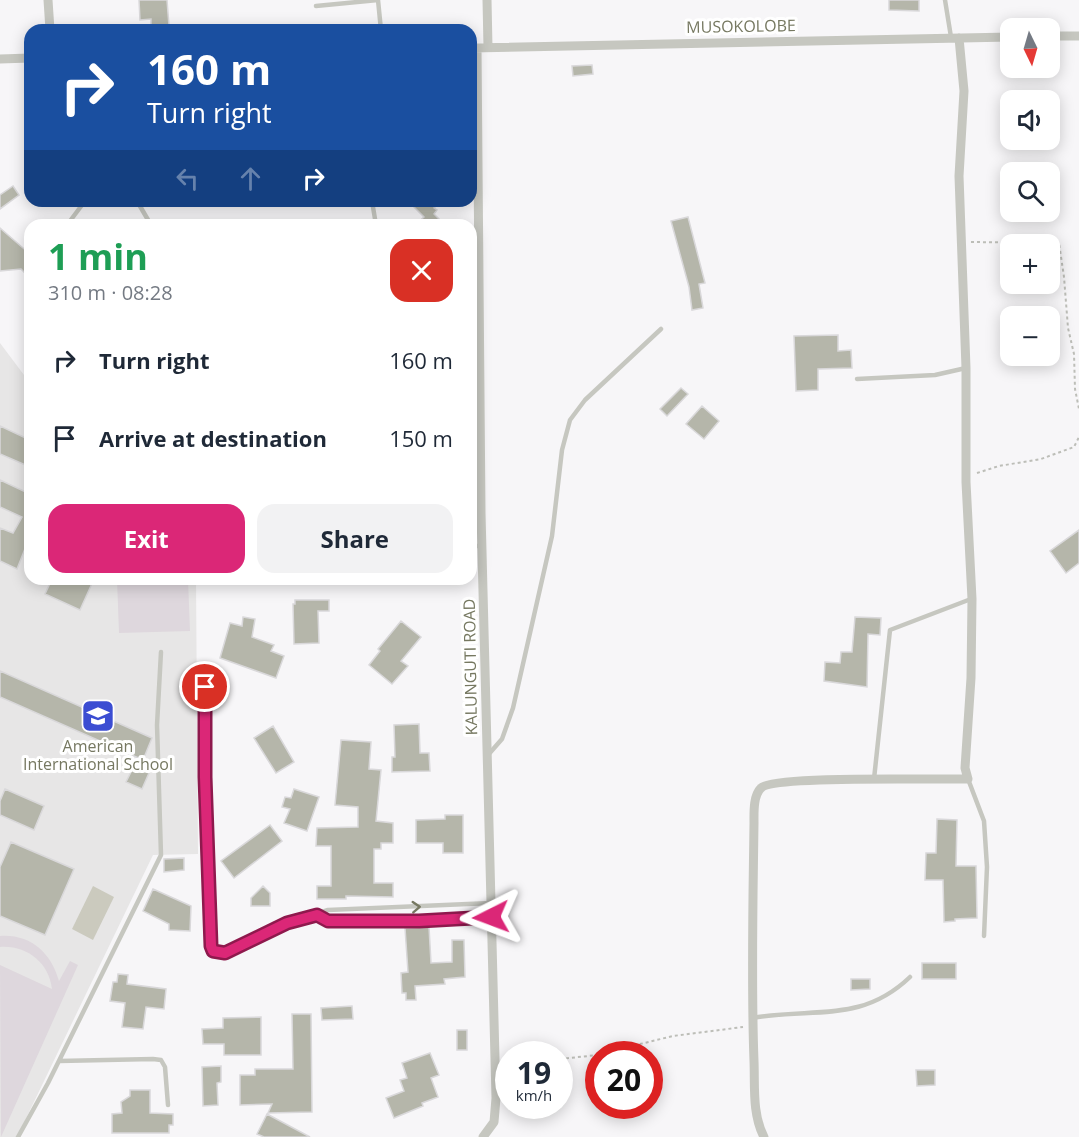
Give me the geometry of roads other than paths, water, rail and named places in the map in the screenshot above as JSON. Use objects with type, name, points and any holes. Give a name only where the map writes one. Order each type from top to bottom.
[{"type":"street","points":[[48,0],[50,24]]},
{"type":"street","points":[[487,0],[489,47]]},
{"type":"street","points":[[1060,36],[1079,36]]},
{"type":"street","points":[[764,1137],[758,1126],[756,1109],[753,1022],[754,823],[755,799],[761,788],[768,783],[874,779],[968,779],[965,768],[971,678],[972,598],[966,482],[966,368],[959,176],[964,91],[955,37]]},
{"type":"street","name":"MUSOKOLOBE","points":[[477,48],[1000,37]]},
{"type":"street","points":[[0,59],[24,58]]},
{"type":"street","name":"KALUNGUTI ROAD","points":[[477,392],[496,1098],[495,1122],[483,1137]]},
{"type":"lane","points":[[316,6],[378,0],[380,24]]},
{"type":"lane","points":[[945,0],[955,37]]},
{"type":"lane","points":[[487,756],[502,739],[513,708],[552,536],[562,450],[570,420],[585,400],[661,329]]},
{"type":"lane","points":[[857,379],[935,375],[966,368]]},
{"type":"lane","points":[[477,546],[482,546]]},
{"type":"lane","points":[[874,779],[890,630],[972,598]]},
{"type":"lane","points":[[18,1137],[161,855],[157,725],[161,652]]},
{"type":"lane","points":[[205,687],[205,777],[213,951],[225,953],[287,923],[328,910],[491,903]]},
{"type":"lane","points":[[968,779],[984,821],[987,867],[984,936]]},
{"type":"lane","points":[[317,915],[328,921],[491,917]]},
{"type":"lane","points":[[753,1022],[777,1014],[842,1011],[876,1002],[895,991],[910,977]]},
{"type":"lane","points":[[58,1061],[161,1060],[165,1066],[168,1105]]},
{"type":"place","name":"American International School","points":[[98,716]]}]
